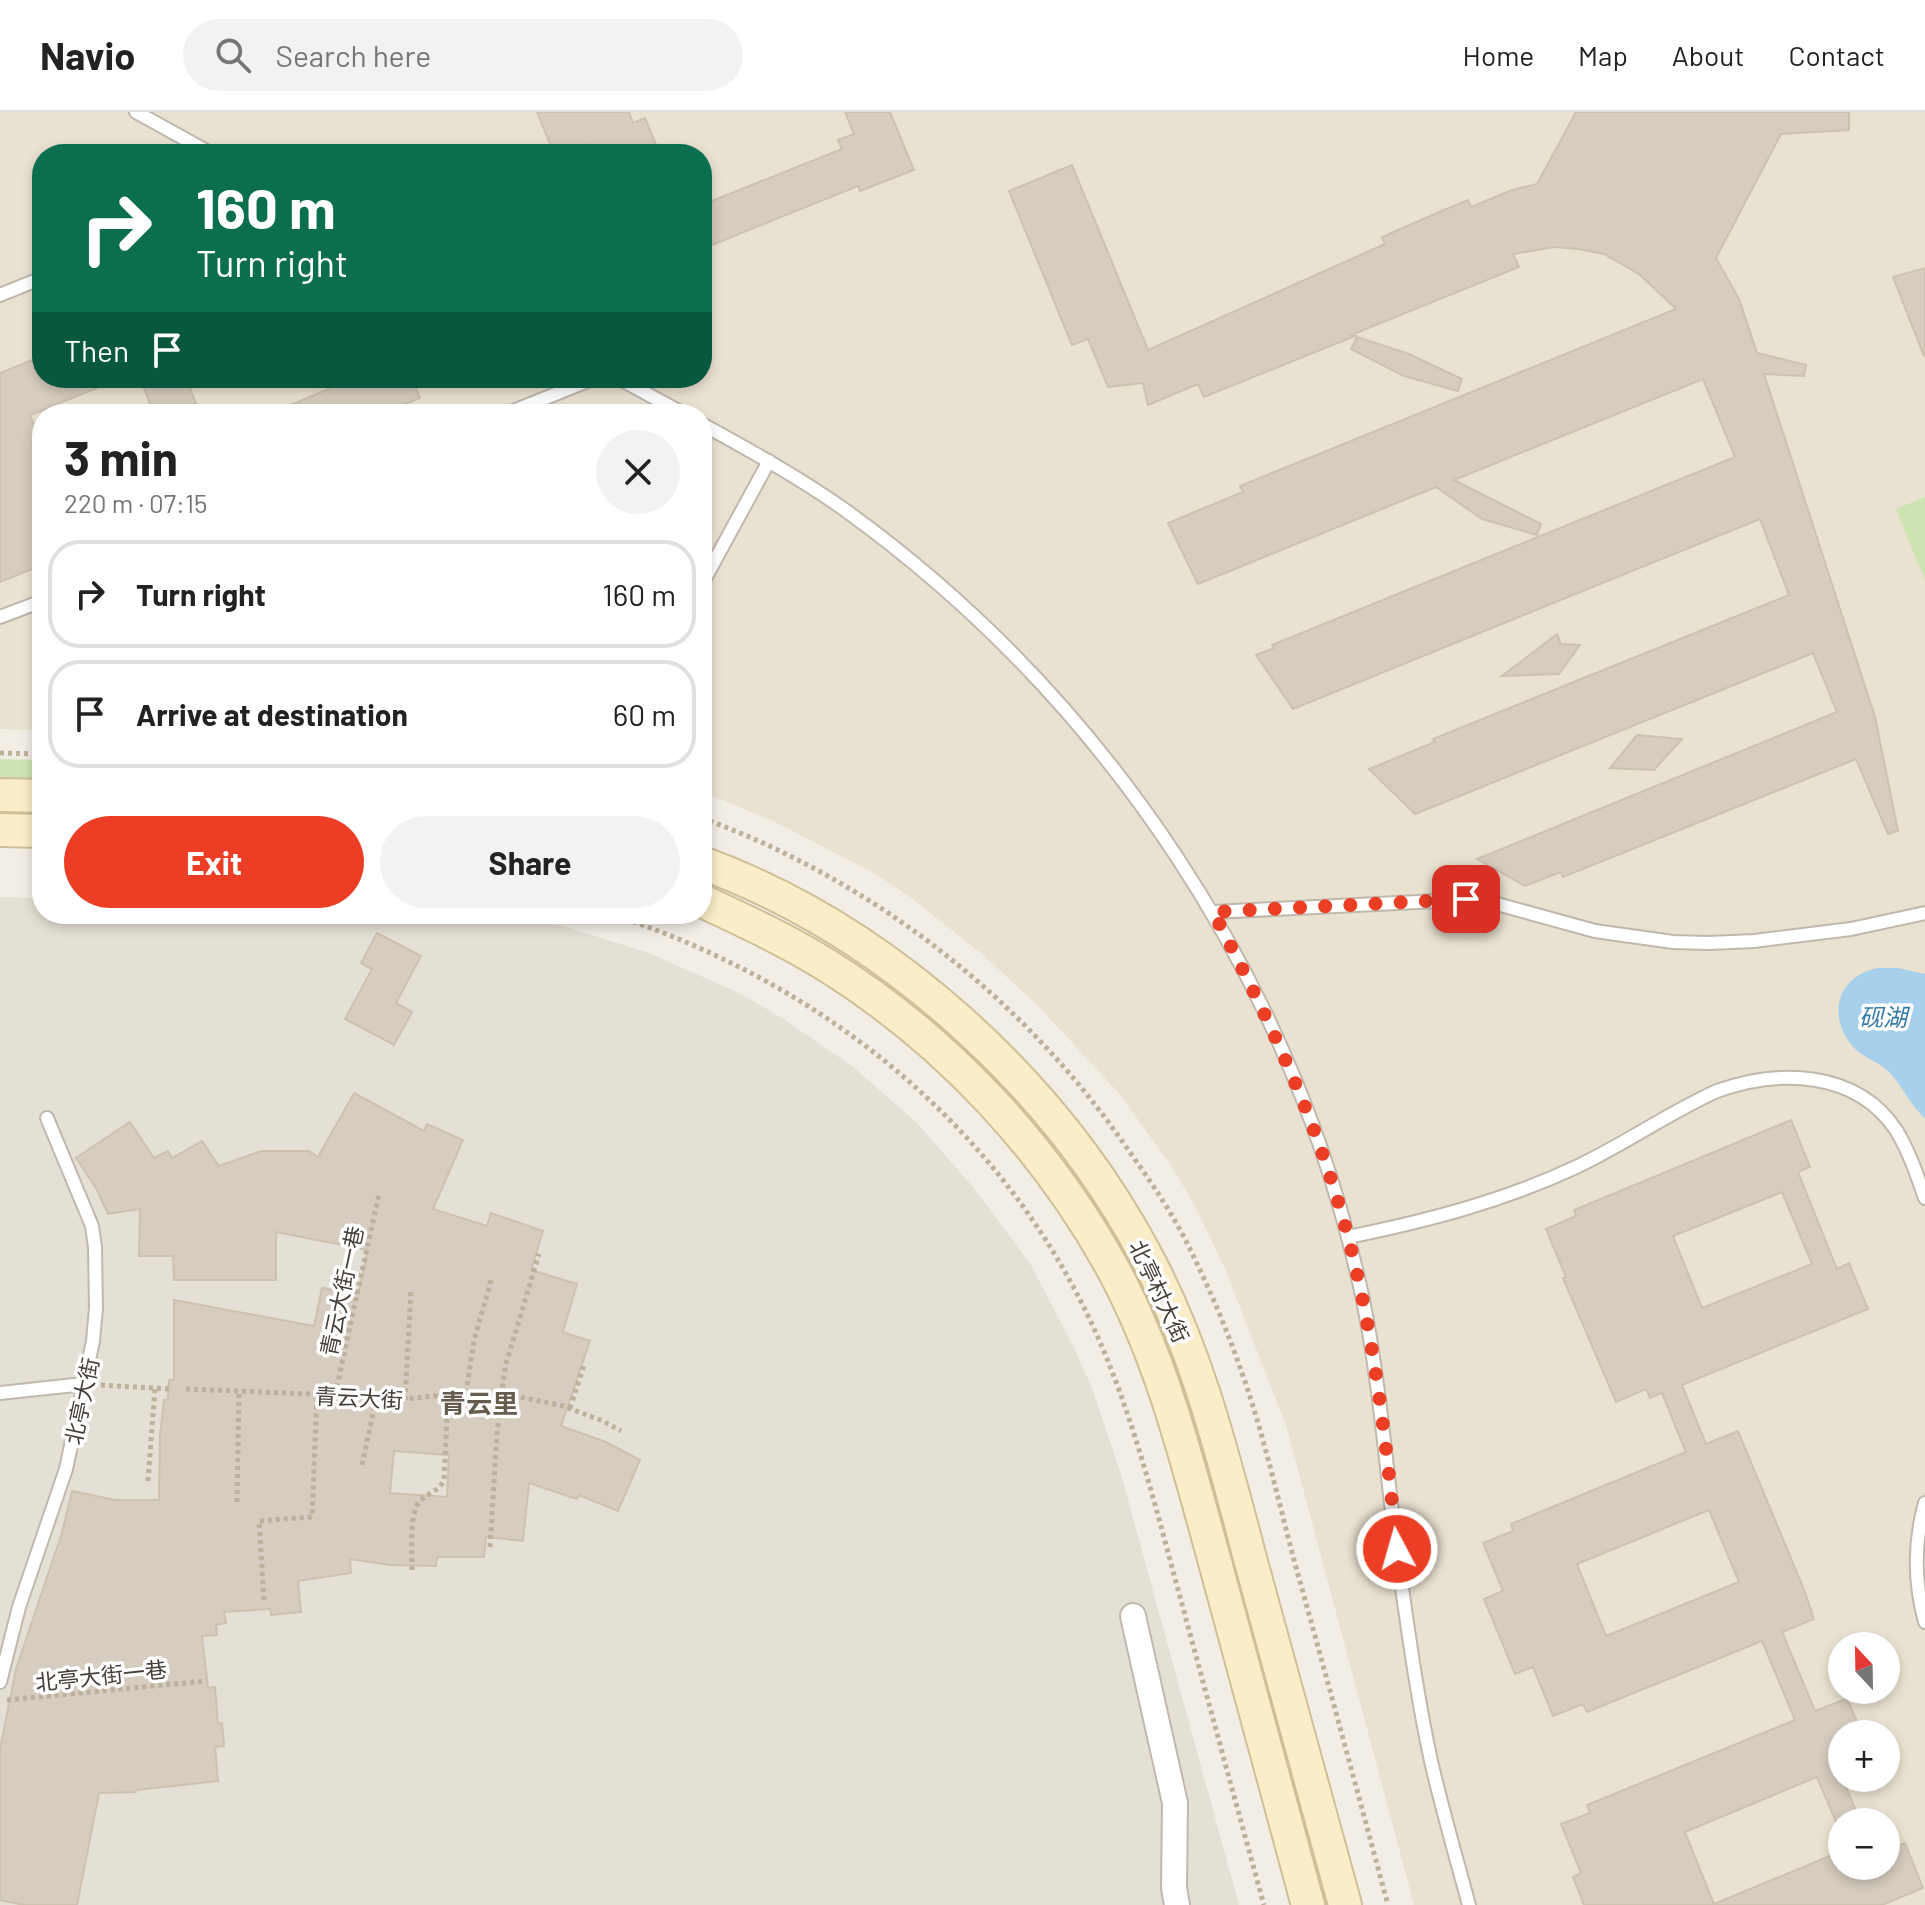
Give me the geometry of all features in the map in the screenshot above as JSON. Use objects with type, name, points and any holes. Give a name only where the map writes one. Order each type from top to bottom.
[{"type":"main road","points":[[0,795],[32,796]]},
{"type":"main road","points":[[0,830],[32,831]]},
{"type":"main road","name":"北亭村大街","points":[[712,868],[805,911],[878,957],[934,999],[988,1047],[1034,1096],[1079,1152],[1122,1215],[1145,1253],[1199,1377],[1345,1905]]},
{"type":"main road","name":"北亭村大街","points":[[712,906],[787,942],[828,967],[911,1027],[963,1073],[1007,1119],[1050,1173],[1092,1234],[1113,1270],[1166,1389],[1308,1905]]},
{"type":"street","points":[[1133,1616],[1175,1803],[1174,1888],[1177,1905]]},
{"type":"lane","points":[[136,112],[194,144]]},
{"type":"lane","points":[[0,295],[32,282]]},
{"type":"lane","points":[[531,404],[570,388]]},
{"type":"lane","points":[[636,388],[666,404]]},
{"type":"lane","points":[[712,430],[769,461],[845,510],[947,592],[995,637],[1106,758],[1213,912],[1289,1063],[1323,1153],[1348,1237],[1376,1367],[1397,1549],[1428,1746],[1469,1905]]},
{"type":"lane","points":[[712,566],[769,461]]},
{"type":"lane","points":[[0,617],[32,605]]},
{"type":"lane","points":[[1213,912],[1479,899],[1595,931],[1673,942],[1709,943],[1837,931],[1925,913]]},
{"type":"lane","points":[[1348,1237],[1424,1221],[1502,1197],[1574,1168],[1717,1091],[1739,1083],[1775,1078],[1827,1081],[1864,1098],[1894,1127],[1906,1148],[1925,1198]]},
{"type":"lane","name":"北亭大街","points":[[0,1682],[19,1607],[66,1469],[93,1341],[96,1308],[95,1247],[87,1212],[47,1118]]},
{"type":"lane","points":[[0,1393],[84,1384]]},
{"type":"lane","points":[[1925,1503],[1916,1558],[1917,1588],[1925,1622]]},
{"type":"path","points":[[0,753],[32,754]]},
{"type":"path","points":[[639,924],[683,939],[733,962],[806,1003],[858,1040],[917,1088],[950,1121],[1016,1198],[1056,1256],[1076,1290],[1126,1403],[1264,1905]]},
{"type":"path","name":"青云大街一巷","points":[[335,1395],[379,1194]]},
{"type":"path","points":[[490,1547],[501,1393],[508,1354],[539,1254]]},
{"type":"path","points":[[466,1393],[472,1350],[492,1277]]},
{"type":"path","points":[[405,1400],[411,1290]]},
{"type":"path","points":[[570,1408],[584,1365]]},
{"type":"path","points":[[84,1384],[169,1389]]},
{"type":"path","points":[[148,1481],[155,1388]]},
{"type":"path","name":"青云大街","points":[[186,1389],[405,1400],[466,1393],[501,1393],[570,1408],[621,1431]]},
{"type":"path","points":[[237,1502],[239,1390]]},
{"type":"path","points":[[264,1600],[259,1521],[312,1517],[317,1394]]},
{"type":"path","points":[[412,1570],[414,1510],[420,1500],[436,1491],[444,1480],[448,1395]]},
{"type":"path","points":[[362,1465],[376,1399]]},
{"type":"path","name":"北亭大街一巷","points":[[0,1701],[205,1681]]},
{"type":"shaded area","points":[[0,112],[1925,112],[1925,1905],[1414,1905],[1286,1425],[1225,1269],[1194,1204],[1170,1164],[1117,1091],[1038,1006],[981,953],[907,895],[872,872],[773,821],[712,796],[712,404],[32,404],[32,730],[0,729]]},
{"type":"shaded area","points":[[0,897],[32,898],[32,924],[563,926],[649,953],[739,993],[852,1066],[916,1122],[973,1187],[1031,1265],[1074,1348],[1092,1388],[1121,1474],[1239,1905],[0,1905]]},
{"type":"green space","points":[[1925,497],[1925,581],[1896,509]]},
{"type":"green space","points":[[0,759],[32,760],[32,781],[0,780]]},
{"type":"water","name":"砚湖","points":[[1878,968],[1898,968],[1925,974],[1925,1118],[1887,1070],[1855,1049],[1840,1024],[1838,1012],[1845,989],[1864,973]]},
{"type":"building","points":[[537,112],[629,112],[633,123],[645,118],[656,144],[586,144],[550,144]]},
{"type":"building","points":[[845,112],[890,112],[914,170],[860,191],[858,186],[712,245],[712,201],[842,149],[838,140],[854,134]]},
{"type":"building","points":[[1576,112],[1849,112],[1849,130],[1781,134],[1716,258],[1739,299],[1757,353],[1806,365],[1804,376],[1764,374],[1875,717],[1898,831],[1888,834],[1856,759],[1563,877],[1561,872],[1525,886],[1477,859],[1837,712],[1813,653],[1415,814],[1369,769],[1435,742],[1433,739],[1789,595],[1760,519],[1293,709],[1256,655],[1274,648],[1272,645],[1735,457],[1703,379],[1454,480],[1541,524],[1537,535],[1482,519],[1436,487],[1198,584],[1168,523],[1243,492],[1240,486],[1676,309],[1639,274],[1604,254],[1579,249],[1554,247],[1513,254],[1519,267],[1351,335],[1355,336],[1204,397],[1198,384],[1148,405],[1143,383],[1108,387],[1088,339],[1072,345],[1009,191],[1072,165],[1148,350],[1385,244],[1382,237],[1444,210],[1468,200],[1471,207],[1512,190],[1537,184]]},
{"type":"building","points":[[1925,268],[1925,356],[1924,356],[1893,277]]},
{"type":"building","points":[[1357,337],[1409,354],[1462,379],[1458,391],[1404,376],[1351,349]]},
{"type":"building","points":[[32,360],[32,388],[97,388],[57,404],[32,404],[32,569],[0,582],[0,373]]},
{"type":"building","points":[[144,388],[190,388],[196,404],[150,404]]},
{"type":"building","points":[[331,388],[416,388],[420,398],[405,404],[293,404]]},
{"type":"building","points":[[1557,634],[1561,644],[1580,645],[1559,674],[1502,676]]},
{"type":"building","points":[[1637,735],[1682,739],[1654,770],[1610,768]]},
{"type":"building","points":[[377,933],[421,956],[396,1003],[412,1012],[394,1045],[345,1019],[372,969],[361,963]]},
{"type":"building","points":[[354,1093],[424,1131],[427,1124],[463,1140],[433,1209],[487,1226],[491,1213],[543,1231],[531,1270],[577,1284],[563,1332],[590,1341],[561,1426],[606,1442],[640,1460],[618,1511],[579,1495],[577,1499],[529,1483],[523,1541],[486,1537],[484,1557],[437,1557],[436,1566],[390,1565],[350,1559],[351,1573],[298,1581],[301,1612],[271,1615],[270,1609],[224,1612],[226,1623],[216,1625],[217,1635],[202,1636],[208,1688],[215,1687],[218,1724],[222,1723],[224,1746],[215,1747],[218,1781],[136,1792],[99,1793],[77,1905],[24,1905],[0,1900],[0,1749],[16,1669],[62,1533],[72,1491],[115,1500],[159,1500],[164,1400],[168,1399],[169,1380],[174,1380],[174,1300],[314,1326],[322,1288],[358,1294],[368,1250],[276,1232],[276,1280],[174,1280],[173,1256],[139,1256],[140,1209],[108,1214],[96,1188],[76,1158],[130,1122],[154,1158],[168,1151],[172,1158],[202,1141],[219,1166],[261,1151],[309,1151],[318,1157]],"holes":[[[394,1451],[449,1455],[447,1497],[390,1493]]]},
{"type":"building","points":[[1791,1120],[1810,1167],[1798,1172],[1837,1269],[1849,1263],[1868,1309],[1682,1385],[1706,1444],[1738,1431],[1805,1592],[1814,1619],[1782,1632],[1815,1711],[1833,1704],[1850,1705],[1856,1720],[1828,1720],[1828,1792],[1848,1792],[1855,1808],[1830,1808],[1817,1777],[1685,1832],[1714,1904],[1828,1857],[1828,1880],[1900,1880],[1900,1845],[1905,1843],[1923,1888],[1882,1905],[1584,1905],[1573,1877],[1581,1873],[1561,1824],[1590,1813],[1587,1805],[1795,1720],[1762,1641],[1587,1712],[1583,1704],[1553,1716],[1533,1667],[1515,1674],[1484,1599],[1503,1591],[1483,1543],[1513,1531],[1511,1524],[1686,1452],[1662,1393],[1650,1398],[1646,1389],[1616,1402],[1563,1278],[1566,1277],[1546,1229],[1576,1216],[1574,1210]],"holes":[[[1782,1192],[1812,1264],[1702,1308],[1673,1236]],[[1709,1510],[1739,1582],[1606,1636],[1577,1564]]]},
{"type":"district","name":"青云里","points":[[479,1402]]},
{"type":"route","points":[[1397,1549],[1376,1367],[1348,1237],[1323,1153],[1289,1063],[1213,912],[1466,899]]}]
